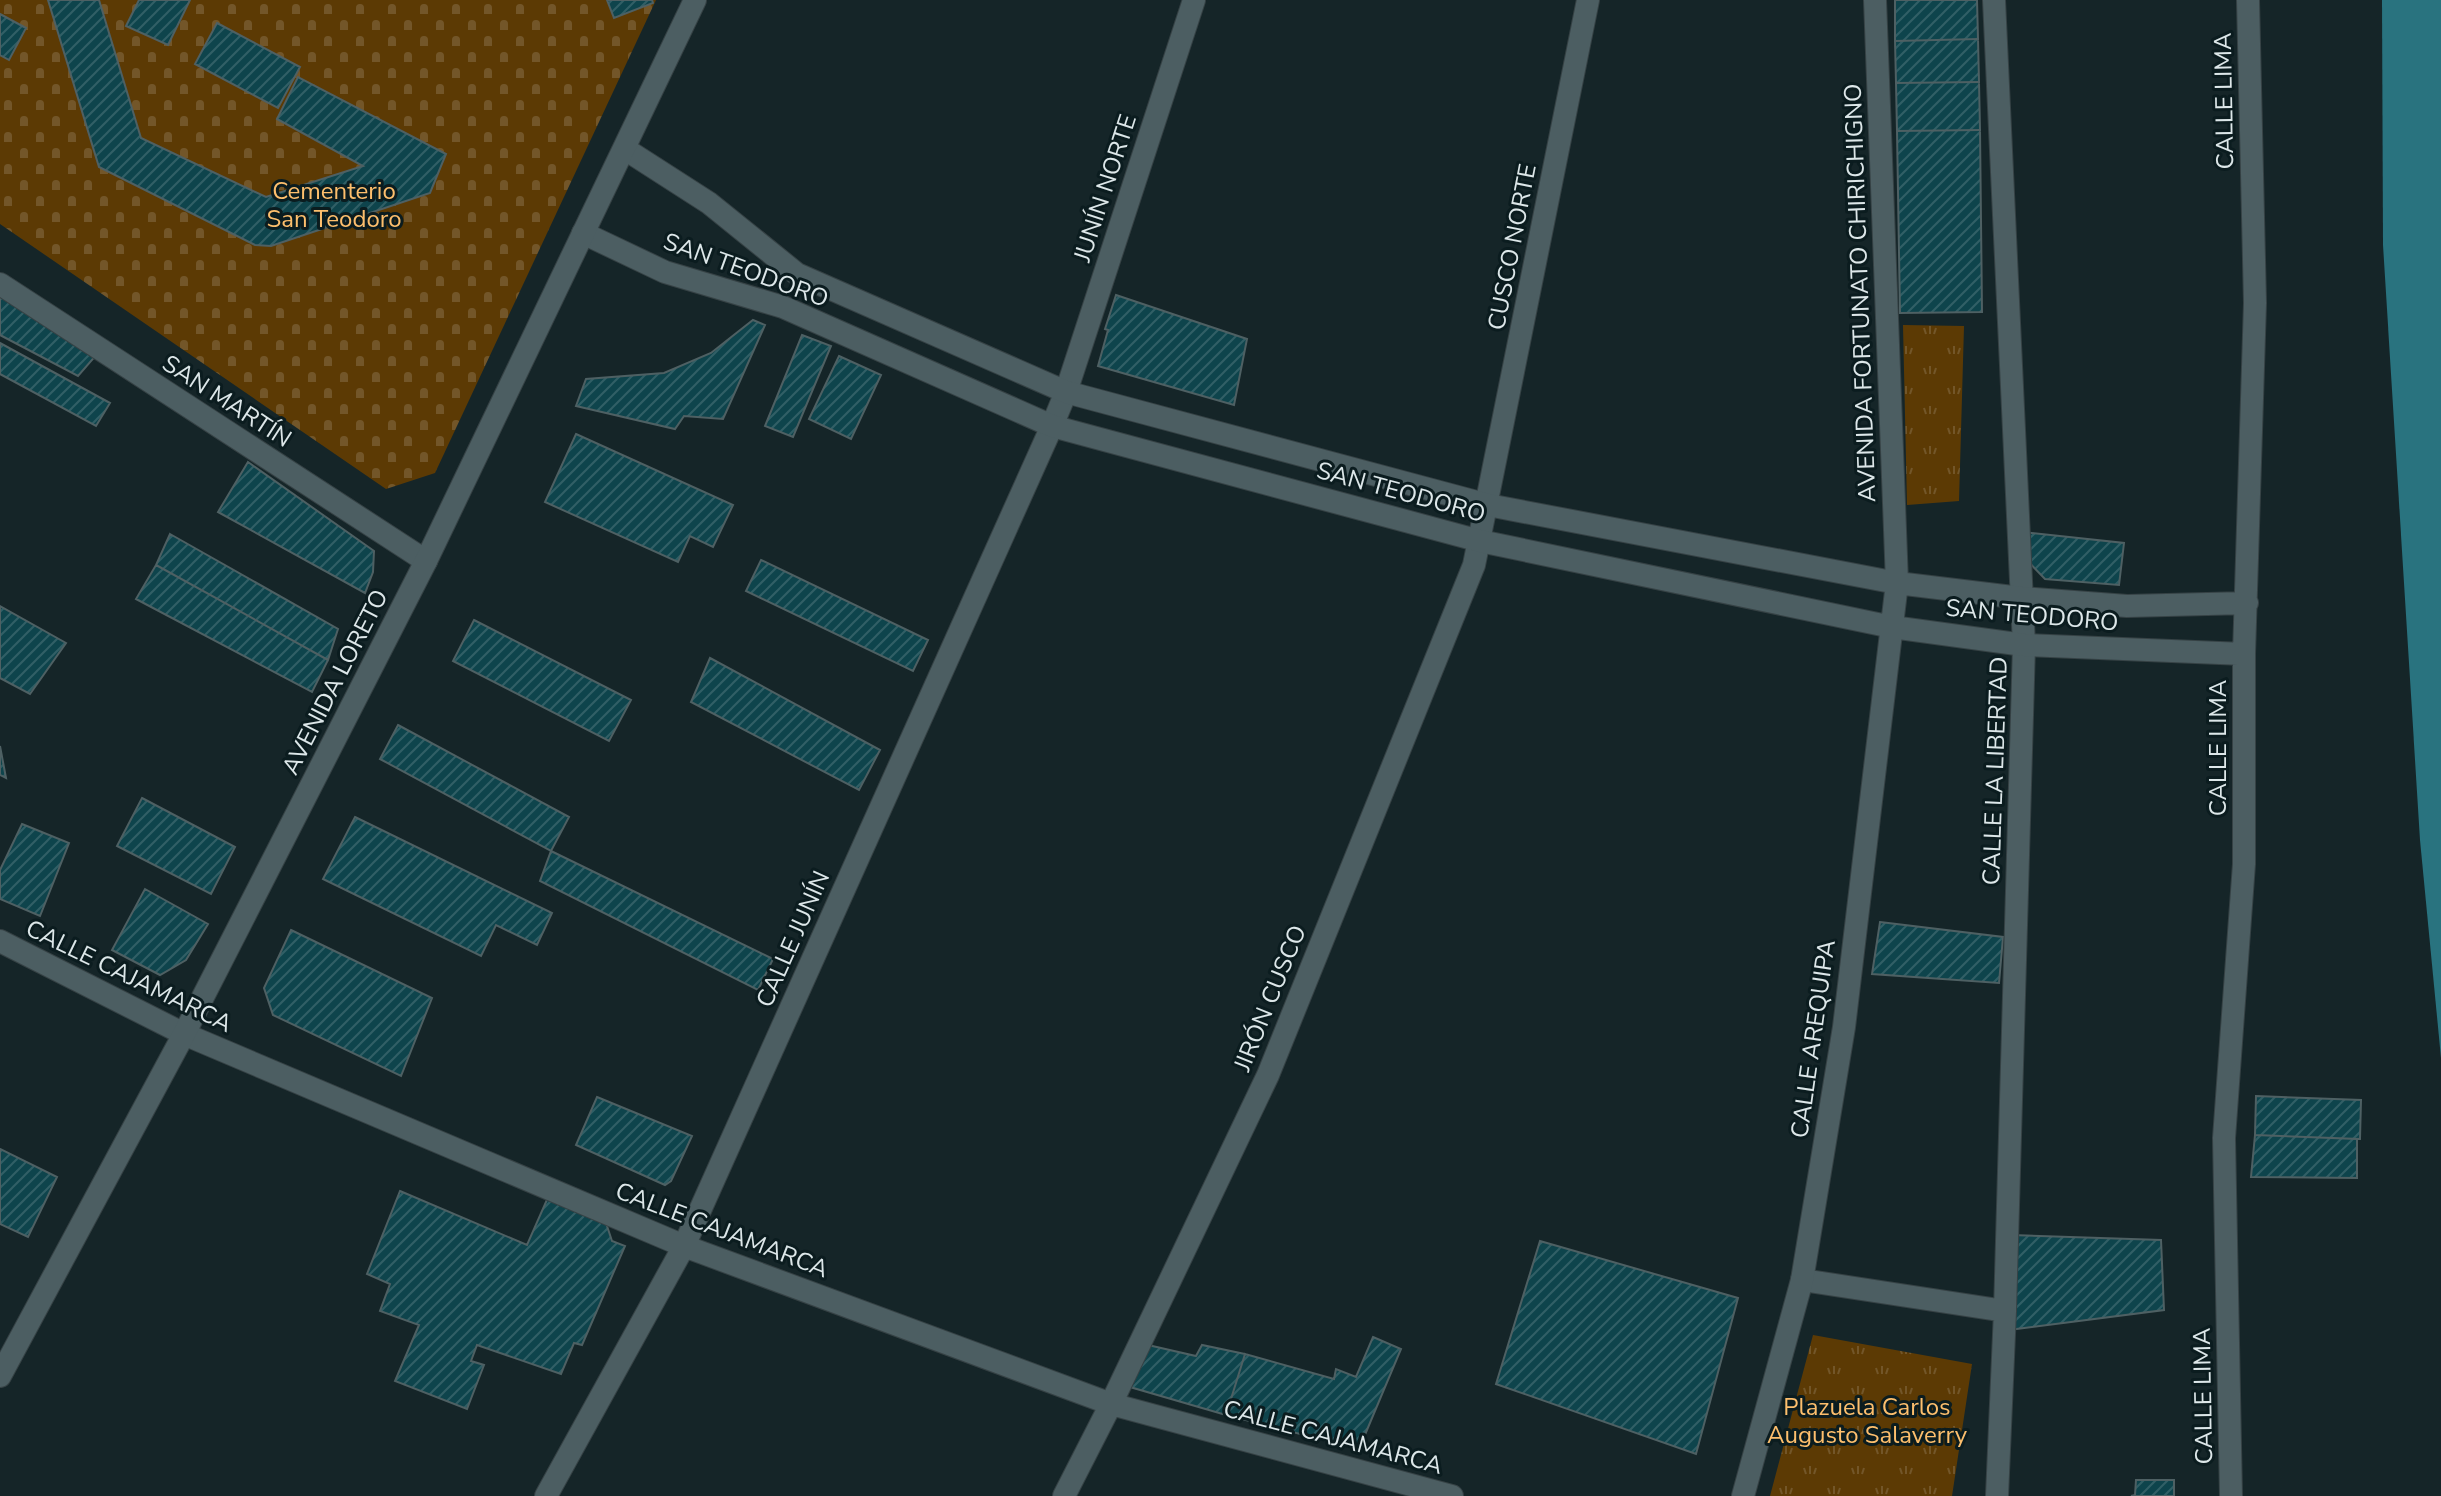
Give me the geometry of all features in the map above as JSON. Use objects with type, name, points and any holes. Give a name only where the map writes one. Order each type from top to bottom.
[{"type":"street","name":"AVENIDA LORETO","points":[[0,1376],[184,1034],[426,561],[695,0]]},
{"type":"street","name":"JUNÍN NORTE","points":[[1066,392],[1194,0]]},
{"type":"street","name":"CUSCO NORTE","points":[[1488,505],[1588,0]]},
{"type":"street","name":"AVENIDA FORTUNATO CHIRICHIGNO","points":[[1875,0],[1897,583]]},
{"type":"street","name":"CALLE LA LIBERTAD","points":[[1994,0],[2024,645],[1997,1496]]},
{"type":"street","name":"CALLE LIMA","points":[[2231,1496],[2224,1138],[2244,864],[2244,654],[2255,303],[2248,0]]},
{"type":"street","name":"SAN TEODORO","points":[[625,149],[709,203],[797,274],[1066,392],[1488,505],[1897,583],[2021,598],[2127,606],[2247,603]]},
{"type":"street","name":"SAN TEODORO","points":[[583,233],[665,272],[783,307],[1052,426],[1480,541],[1892,627],[2024,645],[2244,654]]},
{"type":"street","name":"SAN MARTÍN","points":[[0,284],[426,561]]},
{"type":"street","name":"CALLE JUNÍN","points":[[546,1496],[684,1246],[1066,392]]},
{"type":"street","name":"JIRÓN CUSCO","points":[[1064,1496],[1268,1075],[1474,565],[1488,505]]},
{"type":"street","name":"CALLE AREQUIPA","points":[[1743,1496],[1802,1280],[1844,1027],[1897,583]]},
{"type":"street","name":"CALLE CAJAMARCA","points":[[0,941],[184,1034],[684,1246],[1111,1404],[1452,1496]]},
{"type":"street","points":[[1802,1280],[2005,1311]]},
{"type":"green space","name":"Cementerio San Teodoro","points":[[0,0],[656,0],[435,473],[386,489],[0,224]]},
{"type":"green space","points":[[1903,325],[1964,326],[1959,501],[1907,505]]},
{"type":"green space","name":"Plazuela Carlos Augusto Salaverry","points":[[1813,1335],[1972,1364],[1952,1496],[1770,1496]]},
{"type":"water","points":[[2382,0],[2441,0],[2441,1058],[2420,840],[2383,245]]},
{"type":"building","points":[[48,0],[99,0],[141,138],[266,197],[363,166],[277,119],[298,77],[446,154],[430,193],[271,246],[255,245],[99,167]]},
{"type":"building","points":[[139,0],[190,0],[168,45],[126,26]]},
{"type":"building","points":[[607,0],[652,0],[653,3],[614,18]]},
{"type":"building","points":[[1895,0],[1977,0],[1978,39],[1895,41]]},
{"type":"building","points":[[0,14],[26,28],[9,60],[0,55]]},
{"type":"building","points":[[217,23],[300,67],[278,108],[195,64]]},
{"type":"building","points":[[1978,39],[1979,82],[1896,83],[1895,41]]},
{"type":"building","points":[[1979,82],[1980,130],[1897,131],[1896,83]]},
{"type":"building","points":[[1980,130],[1982,312],[1900,313],[1897,131]]},
{"type":"building","points":[[0,286],[98,353],[78,376],[0,335]]},
{"type":"building","points":[[1116,295],[1247,339],[1234,405],[1098,366]]},
{"type":"building","points":[[753,320],[765,325],[723,419],[684,416],[675,429],[576,406],[586,379],[664,373],[711,353]]},
{"type":"building","points":[[802,335],[831,346],[793,437],[765,426]]},
{"type":"building","points":[[0,343],[110,403],[96,426],[0,374]]},
{"type":"building","points":[[839,356],[881,375],[851,439],[809,419]]},
{"type":"building","points":[[576,434],[733,505],[713,547],[690,536],[678,562],[545,502]]},
{"type":"building","points":[[248,462],[374,551],[373,572],[365,593],[218,512]]},
{"type":"building","points":[[2023,532],[2124,543],[2119,585],[2045,579],[2021,554]]},
{"type":"building","points":[[170,534],[338,629],[328,660],[156,565]]},
{"type":"building","points":[[761,560],[928,640],[913,671],[746,591]]},
{"type":"building","points":[[156,565],[328,660],[312,692],[136,599]]},
{"type":"building","points":[[0,606],[66,643],[30,694],[0,678]]},
{"type":"building","points":[[474,620],[631,700],[609,741],[453,661]]},
{"type":"building","points":[[710,658],[880,750],[859,790],[691,702]]},
{"type":"building","points":[[398,725],[569,817],[551,851],[380,759]]},
{"type":"building","points":[[0,746],[6,778],[0,775]]},
{"type":"building","points":[[142,798],[235,847],[211,894],[117,846]]},
{"type":"building","points":[[355,817],[552,913],[537,945],[496,925],[481,956],[323,879]]},
{"type":"building","points":[[22,824],[69,843],[40,916],[0,899],[0,870]]},
{"type":"building","points":[[551,851],[773,959],[758,990],[540,881]]},
{"type":"building","points":[[145,889],[208,924],[186,960],[160,975],[112,950]]},
{"type":"building","points":[[1880,922],[2003,937],[1999,983],[1872,974]]},
{"type":"building","points":[[291,930],[432,998],[401,1076],[273,1015],[264,988]]},
{"type":"building","points":[[2256,1096],[2361,1100],[2360,1139],[2255,1135]]},
{"type":"building","points":[[597,1097],[692,1136],[671,1181],[665,1185],[576,1145]]},
{"type":"building","points":[[2255,1135],[2357,1139],[2357,1178],[2251,1177]]},
{"type":"building","points":[[0,1149],[57,1177],[28,1237],[0,1224]]},
{"type":"building","points":[[400,1191],[527,1245],[549,1195],[605,1220],[612,1241],[625,1246],[582,1345],[574,1343],[561,1374],[477,1345],[471,1361],[484,1365],[467,1409],[395,1381],[419,1325],[380,1311],[390,1284],[367,1274]]},
{"type":"building","points":[[2011,1235],[2161,1240],[2164,1310],[2008,1330]]},
{"type":"building","points":[[1540,1241],[1738,1298],[1696,1454],[1496,1384]]},
{"type":"building","points":[[1373,1337],[1401,1349],[1359,1449],[1226,1415],[1245,1354],[1334,1379],[1336,1369],[1356,1377]]},
{"type":"building","points":[[1148,1345],[1196,1356],[1202,1345],[1245,1354],[1226,1415],[1130,1387]]},
{"type":"building","points":[[2136,1480],[2174,1480],[2174,1496],[2131,1496],[2135,1495]]}]
